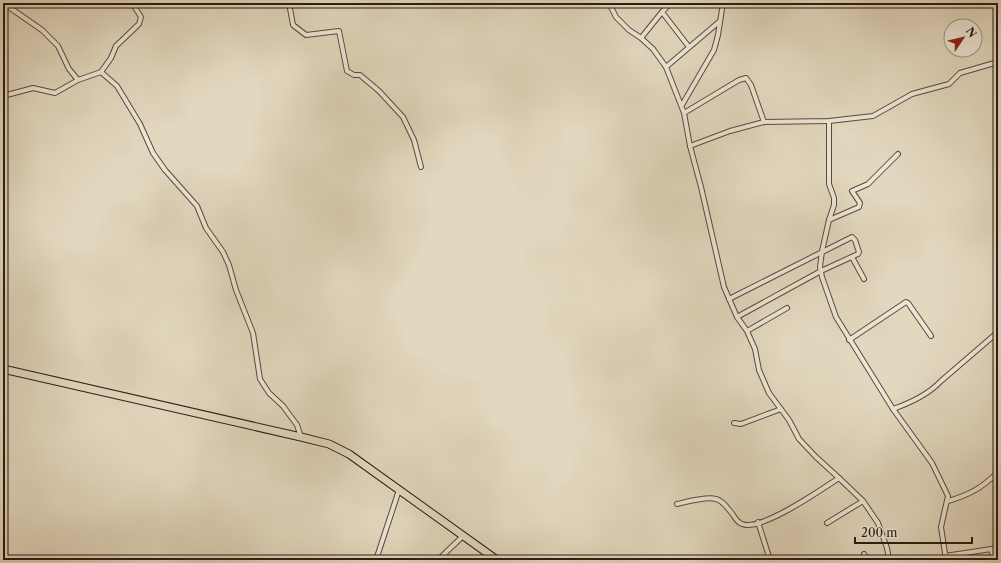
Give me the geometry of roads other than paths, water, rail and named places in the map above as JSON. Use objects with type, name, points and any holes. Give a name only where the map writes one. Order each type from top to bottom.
[{"type":"highway","points":[[3,369],[329,444],[349,454],[497,560]]},
{"type":"street","points":[[3,3],[42,30],[58,46],[69,69],[78,80]]},
{"type":"street","points":[[3,96],[33,88],[54,93],[78,80],[101,72],[111,58],[116,46],[139,24],[141,17],[134,6],[134,3]]},
{"type":"street","points":[[289,3],[293,24],[306,35],[339,31],[347,71],[354,75],[360,76],[379,91],[404,117],[414,140],[421,166]]},
{"type":"street","points":[[609,3],[616,17],[629,30],[642,38],[653,49],[666,67],[682,105],[690,146],[702,187],[724,287],[737,316],[747,331],[755,349],[759,370],[769,393],[789,420],[799,439],[862,501],[878,523],[889,560]]},
{"type":"street","points":[[642,38],[671,3]]},
{"type":"street","points":[[682,105],[714,50],[723,3]]},
{"type":"street","points":[[662,12],[689,46]]},
{"type":"street","points":[[666,67],[720,21]]},
{"type":"street","points":[[690,146],[730,131],[764,122],[829,121],[873,116],[912,94],[949,84],[960,73],[998,62]]},
{"type":"street","points":[[101,72],[118,86],[140,124],[153,153],[165,170],[197,206],[206,228],[223,252],[253,333],[260,379],[269,393],[283,406],[297,425],[301,437]]},
{"type":"street","points":[[684,113],[739,80],[746,78],[751,85],[764,122]]},
{"type":"street","points":[[829,121],[829,184],[834,198],[834,205],[829,220],[820,266],[836,317],[893,409],[932,463],[948,496],[941,526],[946,558],[998,548]]},
{"type":"street","points":[[829,220],[859,207],[860,203],[852,191],[868,184],[898,154]]},
{"type":"street","points":[[729,299],[822,251],[852,237],[855,240],[859,252],[858,254],[821,271],[737,316]]},
{"type":"street","points":[[852,257],[864,279]]},
{"type":"street","points":[[849,340],[906,302],[908,302],[931,336]]},
{"type":"street","points":[[747,331],[786,308]]},
{"type":"street","points":[[893,409],[932,390],[940,381],[998,332]]},
{"type":"street","points":[[734,423],[741,424],[780,409]]},
{"type":"street","points":[[948,500],[979,489],[998,472]]},
{"type":"street","points":[[677,504],[708,498],[716,499],[729,510],[737,522],[743,525],[750,525],[773,517],[798,505],[840,478]]},
{"type":"street","points":[[376,560],[399,490]]},
{"type":"street","points":[[827,523],[862,501]]},
{"type":"street","points":[[758,522],[770,560]]},
{"type":"street","points":[[438,560],[463,536]]},
{"type":"street","points":[[991,549],[994,560]]},
{"type":"street","points":[[864,554],[867,560]]}]
